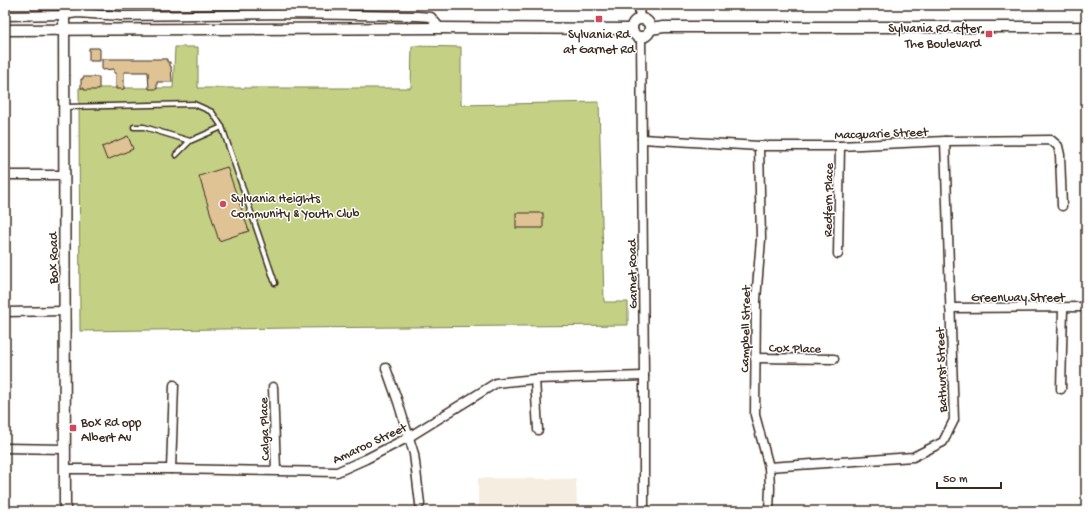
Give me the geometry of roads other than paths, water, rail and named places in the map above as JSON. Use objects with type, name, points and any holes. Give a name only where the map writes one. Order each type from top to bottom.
[{"type":"street","points":[[639,19],[640,5]]},
{"type":"street","points":[[5,16],[64,10],[77,13],[120,16],[288,14],[417,16],[431,17],[440,28]]},
{"type":"street","name":"Box Road","points":[[64,10],[65,511]]},
{"type":"street","points":[[639,19],[649,23],[650,29],[648,35],[641,37],[635,35],[632,29],[633,22],[639,19]]},
{"type":"street","points":[[650,29],[664,27],[1086,27]]},
{"type":"street","points":[[5,30],[440,28],[632,29]]},
{"type":"street","name":"Garnet Road","points":[[641,37],[644,511]]},
{"type":"street","name":"Macquarie Street","points":[[642,139],[759,146],[840,146],[945,141],[1051,140],[1058,146],[1060,155],[1062,206]]},
{"type":"street","name":"Bathurst Street","points":[[769,467],[913,457],[943,442],[954,420],[945,141]]},
{"type":"street","name":"Campbell Street","points":[[759,146],[761,239],[756,300],[755,416],[769,467],[769,511]]},
{"type":"street","name":"Redfern Place","points":[[838,254],[840,146]]},
{"type":"street","points":[[5,175],[65,175]]},
{"type":"street","name":"Greenway Street","points":[[950,308],[1086,307]]},
{"type":"street","points":[[1061,389],[1063,308]]},
{"type":"street","points":[[5,312],[65,311]]},
{"type":"street","name":"Cox Place","points":[[755,358],[834,359]]},
{"type":"street","points":[[386,368],[414,454],[420,504]]},
{"type":"street","name":"Amaroo Street","points":[[65,469],[276,470],[337,472],[409,438],[496,383],[535,379],[644,376]]},
{"type":"street","points":[[535,379],[538,430]]},
{"type":"street","points":[[171,469],[174,386]]},
{"type":"street","name":"Calga Place","points":[[273,387],[276,470]]},
{"type":"street","points":[[5,448],[65,449]]},
{"type":"lane","points":[[65,107],[194,104],[212,112],[222,127],[275,283]]},
{"type":"lane","points":[[134,127],[144,127],[190,141]]},
{"type":"lane","points":[[176,155],[190,141],[222,127]]},
{"type":"place","name":"Sylvania Rd at Garnet Rd","points":[[599,19]]},
{"type":"place","name":"Sylvania Rd after The Boulevard","points":[[989,34]]},
{"type":"place","name":"Sylvania Heights Community & Youth Club","points":[[223,204]]},
{"type":"place","name":"Box Rd opp Albert Av","points":[[73,428]]}]
